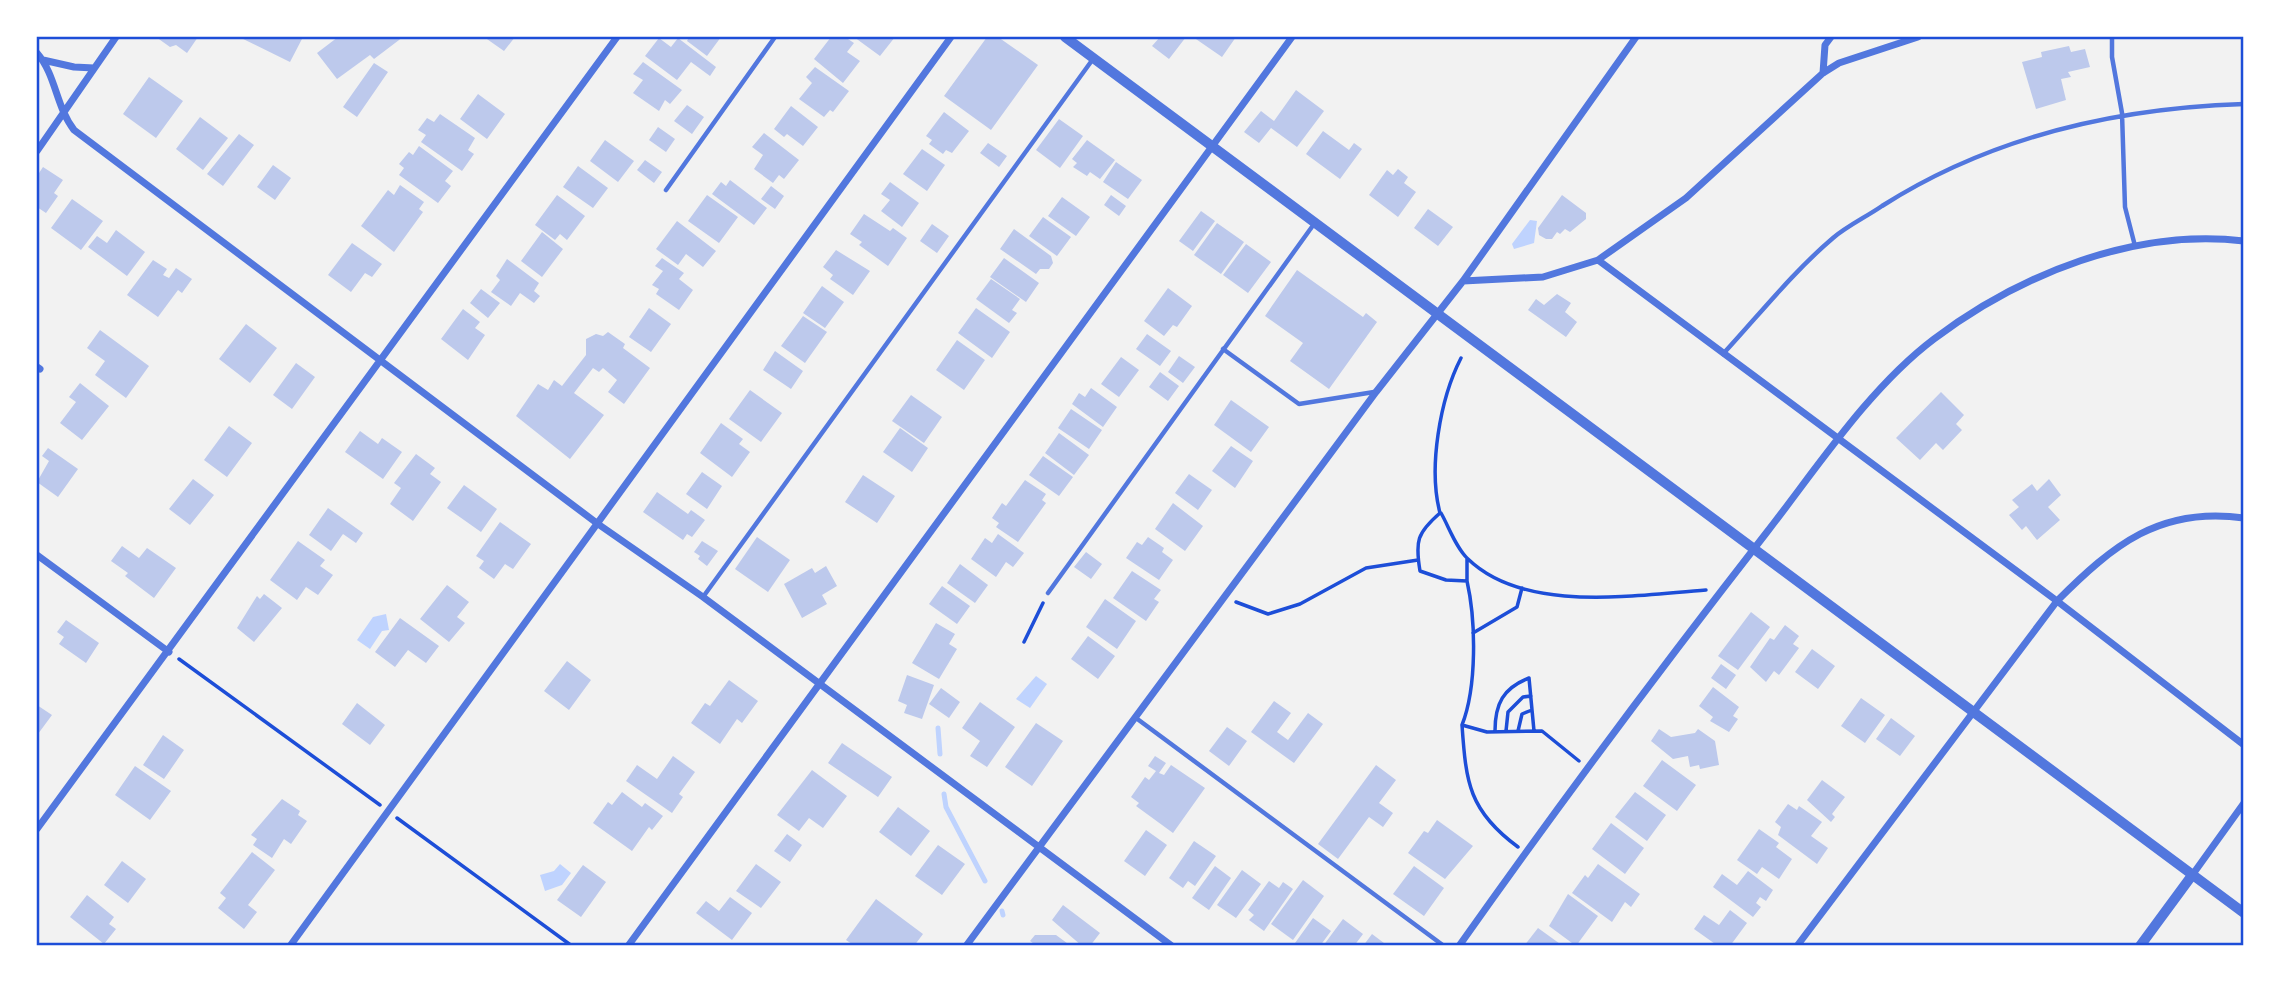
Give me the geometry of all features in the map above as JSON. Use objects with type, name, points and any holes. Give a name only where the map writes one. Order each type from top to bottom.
[{"type":"street","points":[[37,150],[116,37]]},
{"type":"street","points":[[37,829],[382,362],[617,37]]},
{"type":"street","points":[[290,946],[951,37]]},
{"type":"street","points":[[1065,37],[2244,913]]},
{"type":"street","points":[[628,946],[1292,37]]},
{"type":"street","points":[[967,946],[1376,392],[1463,281],[1636,37]]},
{"type":"street","points":[[1823,73],[1825,46],[1831,37]]},
{"type":"street","points":[[1463,281],[1542,277],[1598,260],[1686,198],[1823,73],[1839,63],[1919,37]]},
{"type":"street","points":[[40,57],[74,67],[94,68]]},
{"type":"street","points":[[40,57],[62,115],[74,130],[598,524],[702,597],[1172,946]]},
{"type":"street","points":[[1459,946],[1525,852],[1722,589],[1840,438],[1881,390],[1932,340],[1992,299],[2055,269],[2135,246],[2182,240],[2244,241]]},
{"type":"street","points":[[1598,260],[1840,438],[2244,745]]},
{"type":"street","points":[[1797,946],[2057,601],[2111,550],[2149,527],[2186,517],[2222,514],[2244,518]]},
{"type":"street","points":[[37,555],[169,652]]},
{"type":"street","points":[[2140,946],[2244,803]]},
{"type":"lane","points":[[666,190],[775,37]]},
{"type":"lane","points":[[2112,37],[2112,57],[2122,113],[2125,206],[2135,246]]},
{"type":"lane","points":[[702,597],[1094,58]]},
{"type":"lane","points":[[1723,354],[1834,237],[1910,188],[2031,135],[2122,113],[2175,106],[2244,104]]},
{"type":"lane","points":[[1048,593],[1315,222]]},
{"type":"lane","points":[[1223,349],[1299,404],[1376,392]]},
{"type":"lane","points":[[1136,718],[1444,946]]},
{"type":"path","points":[[1461,358],[1451,377],[1435,458],[1435,494],[1440,513],[1467,559],[1494,576],[1553,596],[1613,597],[1722,589]]},
{"type":"path","points":[[1440,513],[1425,526],[1416,545],[1420,570],[1446,580],[1467,581]]},
{"type":"path","points":[[1467,559],[1474,632],[1468,709],[1462,725],[1465,769],[1478,808],[1498,832],[1525,852]]},
{"type":"path","points":[[1224,597],[1268,614],[1300,604],[1366,568],[1418,560]]},
{"type":"path","points":[[1474,632],[1517,607],[1521,587]]},
{"type":"path","points":[[1024,642],[1048,593]]},
{"type":"path","points":[[169,652],[572,946]]},
{"type":"path","points":[[1495,731],[1497,708],[1508,688],[1529,678],[1534,731]]},
{"type":"path","points":[[1506,731],[1508,712],[1523,697],[1531,696]]},
{"type":"path","points":[[1518,731],[1522,715],[1532,710]]},
{"type":"path","points":[[1462,725],[1495,731],[1542,731],[1588,768]]},
{"type":"water","points":[[1530,220],[1537,221],[1534,243],[1514,249],[1512,244]]},
{"type":"water","points":[[386,614],[389,630],[382,631],[370,649],[357,640],[373,617]]},
{"type":"water","points":[[1036,676],[1047,684],[1030,708],[1016,699]]},
{"type":"water","points":[[560,864],[571,873],[562,885],[545,891],[540,875],[554,871]]},
{"type":"building","points":[[156,37],[198,37],[187,53],[176,45],[170,47]]},
{"type":"building","points":[[239,37],[303,37],[290,62]]},
{"type":"building","points":[[338,37],[403,37],[374,59],[370,55],[337,79],[317,53]]},
{"type":"building","points":[[484,37],[515,37],[504,51]]},
{"type":"building","points":[[689,37],[721,37],[707,56],[687,41]]},
{"type":"building","points":[[831,37],[845,37],[854,43],[847,52],[860,61],[843,83],[814,59]]},
{"type":"building","points":[[854,37],[895,37],[880,56]]},
{"type":"building","points":[[987,37],[998,37],[1038,65],[991,130],[944,96]]},
{"type":"building","points":[[1160,37],[1186,37],[1169,59],[1152,46]]},
{"type":"building","points":[[1193,37],[1236,37],[1222,57]]},
{"type":"building","points":[[659,38],[671,47],[678,38],[716,67],[710,76],[691,62],[677,80],[645,56]]},
{"type":"building","points":[[2069,46],[2071,52],[2085,49],[2090,67],[2068,72],[2071,77],[2061,79],[2066,100],[2036,109],[2022,62],[2042,57],[2041,52]]},
{"type":"building","points":[[643,62],[682,90],[670,104],[665,100],[659,111],[633,93],[643,80],[633,74]]},
{"type":"building","points":[[374,63],[388,72],[357,117],[343,107]]},
{"type":"building","points":[[815,67],[849,91],[833,112],[830,110],[824,117],[799,99],[812,83],[806,77]]},
{"type":"building","points":[[149,77],[183,101],[156,138],[123,114]]},
{"type":"building","points":[[1296,90],[1324,111],[1297,147],[1271,128],[1259,143],[1244,132],[1261,111],[1274,121]]},
{"type":"building","points":[[478,94],[505,114],[487,139],[460,119]]},
{"type":"building","points":[[687,105],[704,117],[692,134],[674,121]]},
{"type":"building","points":[[791,106],[818,127],[803,146],[787,134],[784,137],[774,129]]},
{"type":"building","points":[[944,112],[969,131],[952,153],[946,150],[943,154],[929,144],[932,140],[926,136]]},
{"type":"building","points":[[440,114],[475,138],[468,150],[474,154],[462,171],[421,142],[426,135],[418,130],[427,118],[434,122]]},
{"type":"building","points":[[200,117],[228,138],[203,170],[176,149]]},
{"type":"building","points":[[1059,119],[1083,136],[1060,168],[1036,150]]},
{"type":"building","points":[[658,127],[675,139],[666,152],[649,140]]},
{"type":"building","points":[[1323,131],[1349,150],[1354,143],[1362,149],[1340,179],[1306,154]]},
{"type":"building","points":[[764,133],[799,160],[784,179],[779,175],[773,183],[754,169],[763,155],[752,147]]},
{"type":"building","points":[[239,134],[254,145],[223,186],[207,174]]},
{"type":"building","points":[[605,140],[634,161],[618,182],[590,161]]},
{"type":"building","points":[[1087,140],[1115,160],[1100,179],[1090,172],[1087,176],[1073,167],[1077,163],[1072,159]]},
{"type":"building","points":[[988,143],[1007,156],[999,167],[980,153]]},
{"type":"building","points":[[419,146],[453,171],[445,181],[451,186],[438,203],[399,175],[404,168],[399,164],[409,152],[413,155]]},
{"type":"building","points":[[922,149],[945,165],[927,191],[903,174]]},
{"type":"building","points":[[645,160],[662,172],[654,183],[637,170]]},
{"type":"building","points":[[1116,162],[1142,180],[1128,199],[1103,182]]},
{"type":"building","points":[[273,165],[291,178],[275,200],[257,187]]},
{"type":"building","points":[[578,166],[608,188],[593,208],[563,187]]},
{"type":"building","points":[[43,167],[63,180],[54,193],[58,196],[46,213],[37,207],[37,176]]},
{"type":"building","points":[[1398,169],[1408,177],[1404,183],[1416,192],[1398,217],[1369,195],[1387,170],[1393,175]]},
{"type":"building","points":[[730,180],[767,208],[754,225],[712,194],[721,182],[726,186]]},
{"type":"building","points":[[890,182],[919,203],[902,227],[881,211],[890,200],[881,194]]},
{"type":"building","points":[[400,185],[424,202],[419,209],[423,212],[394,252],[361,226],[388,190],[394,195]]},
{"type":"building","points":[[771,186],[784,196],[775,209],[761,199]]},
{"type":"building","points":[[557,195],[585,216],[567,240],[560,234],[555,240],[535,225]]},
{"type":"building","points":[[707,195],[738,217],[719,243],[688,221]]},
{"type":"building","points":[[1111,195],[1126,206],[1119,216],[1104,205]]},
{"type":"building","points":[[1562,195],[1586,213],[1586,219],[1570,232],[1565,229],[1560,234],[1557,232],[1552,239],[1546,239],[1539,235],[1538,228]]},
{"type":"building","points":[[1062,197],[1090,217],[1076,236],[1048,216]]},
{"type":"building","points":[[72,199],[103,221],[81,250],[51,228]]},
{"type":"building","points":[[1428,209],[1453,227],[1438,246],[1414,228]]},
{"type":"building","points":[[1201,211],[1215,221],[1193,251],[1179,241]]},
{"type":"building","points":[[864,214],[890,231],[893,228],[907,238],[888,266],[859,245],[862,242],[850,234]]},
{"type":"building","points":[[1043,217],[1071,237],[1057,256],[1029,236]]},
{"type":"building","points":[[677,221],[716,251],[703,267],[686,254],[678,265],[656,249]]},
{"type":"building","points":[[1217,223],[1244,242],[1221,274],[1194,255]]},
{"type":"building","points":[[932,224],[949,236],[937,253],[920,241]]},
{"type":"building","points":[[1014,229],[1051,256],[1053,263],[1049,269],[1040,269],[1036,274],[1000,249]]},
{"type":"building","points":[[116,230],[145,252],[127,276],[88,247],[97,236],[107,243]]},
{"type":"building","points":[[542,232],[563,249],[542,277],[521,261]]},
{"type":"building","points":[[352,243],[382,264],[372,277],[365,273],[351,292],[328,275]]},
{"type":"building","points":[[1246,244],[1271,262],[1248,293],[1223,275]]},
{"type":"building","points":[[836,250],[870,271],[853,295],[830,279],[833,275],[823,267]]},
{"type":"building","points":[[662,258],[684,273],[679,279],[693,290],[679,310],[656,294],[659,289],[652,285],[663,271],[655,266]]},
{"type":"building","points":[[1004,258],[1039,283],[1026,302],[990,277]]},
{"type":"building","points":[[507,259],[539,283],[534,291],[540,296],[534,303],[520,293],[511,306],[491,292],[500,280],[496,276]]},
{"type":"building","points":[[153,260],[167,269],[163,275],[169,278],[176,268],[192,279],[182,293],[178,290],[158,317],[127,295]]},
{"type":"building","points":[[1297,270],[1363,317],[1366,313],[1377,322],[1329,389],[1290,361],[1303,343],[1265,316]]},
{"type":"building","points":[[991,279],[1020,299],[1012,310],[1017,313],[1009,323],[976,299]]},
{"type":"building","points":[[822,286],[844,302],[825,328],[803,313]]},
{"type":"building","points":[[1168,288],[1192,306],[1177,327],[1173,325],[1164,336],[1144,321]]},
{"type":"building","points":[[481,289],[500,303],[488,318],[470,303]]},
{"type":"building","points":[[1557,294],[1571,303],[1565,312],[1577,322],[1566,337],[1528,310],[1536,299],[1544,305]]},
{"type":"building","points":[[649,308],[671,324],[651,352],[629,337]]},
{"type":"building","points":[[976,308],[1010,332],[992,358],[958,333]]},
{"type":"building","points":[[463,309],[480,322],[475,328],[485,335],[468,360],[441,339]]},
{"type":"building","points":[[803,316],[827,332],[805,363],[781,346]]},
{"type":"building","points":[[246,324],[277,348],[250,383],[219,359]]},
{"type":"building","points":[[100,330],[149,366],[126,398],[95,375],[105,361],[87,348]]},
{"type":"building","points":[[608,332],[625,344],[623,348],[650,368],[624,404],[608,392],[617,380],[603,368],[599,372],[593,368],[574,393],[604,415],[570,459],[516,416],[538,384],[548,390],[554,380],[562,386],[586,355],[586,339],[596,334],[603,336]]},
{"type":"building","points":[[1147,334],[1171,351],[1160,366],[1136,349]]},
{"type":"building","points":[[957,340],[985,360],[964,390],[936,370]]},
{"type":"building","points":[[775,351],[803,371],[791,389],[763,370]]},
{"type":"building","points":[[1179,356],[1195,367],[1183,383],[1168,372]]},
{"type":"building","points":[[1121,357],[1139,370],[1119,397],[1101,384]]},
{"type":"building","points":[[296,363],[315,377],[292,409],[273,395]]},
{"type":"building","points":[[1160,372],[1179,386],[1168,401],[1149,387]]},
{"type":"building","points":[[80,383],[109,406],[82,440],[60,423],[76,402],[69,397]]},
{"type":"building","points":[[1091,388],[1117,407],[1103,427],[1072,404],[1079,393],[1085,397]]},
{"type":"building","points":[[750,390],[782,413],[761,442],[729,419]]},
{"type":"building","points":[[1941,392],[1964,415],[1956,424],[1962,430],[1943,450],[1936,443],[1920,460],[1896,438]]},
{"type":"building","points":[[911,395],[942,417],[924,443],[892,421]]},
{"type":"building","points":[[1231,400],[1269,427],[1251,452],[1214,425]]},
{"type":"building","points":[[1071,409],[1102,430],[1089,449],[1058,428]]},
{"type":"building","points":[[721,423],[743,439],[739,444],[750,452],[732,477],[700,453]]},
{"type":"building","points":[[229,426],[252,443],[227,477],[204,460]]},
{"type":"building","points":[[900,428],[928,448],[912,472],[883,452]]},
{"type":"building","points":[[360,431],[378,444],[382,438],[402,452],[383,479],[345,452]]},
{"type":"building","points":[[1059,433],[1089,455],[1074,475],[1045,453]]},
{"type":"building","points":[[1231,446],[1253,461],[1235,488],[1212,471]]},
{"type":"building","points":[[48,448],[78,469],[58,497],[37,482],[49,461],[42,456]]},
{"type":"building","points":[[416,454],[435,468],[430,474],[441,482],[413,521],[390,504],[401,488],[394,483]]},
{"type":"building","points":[[1043,456],[1073,477],[1059,496],[1029,475]]},
{"type":"building","points":[[702,472],[722,486],[707,509],[686,494]]},
{"type":"building","points":[[1189,474],[1212,490],[1198,510],[1175,493]]},
{"type":"building","points":[[863,475],[895,496],[877,523],[845,502]]},
{"type":"building","points":[[193,479],[214,495],[190,525],[169,509]]},
{"type":"building","points":[[2049,479],[2061,495],[2048,507],[2060,520],[2037,540],[2026,526],[2022,530],[2009,515],[2019,507],[2012,500],[2032,484],[2037,491]]},
{"type":"building","points":[[1025,480],[1046,494],[1042,500],[1046,503],[1018,542],[996,527],[999,523],[992,518],[1002,503],[1006,506]]},
{"type":"building","points":[[464,485],[497,509],[481,532],[447,508]]},
{"type":"building","points":[[657,492],[688,514],[691,510],[705,520],[692,537],[687,534],[683,540],[643,512]]},
{"type":"building","points":[[1173,503],[1203,526],[1185,551],[1155,529]]},
{"type":"building","points":[[328,508],[363,533],[356,543],[343,534],[331,551],[309,535]]},
{"type":"building","points":[[500,522],[531,544],[513,569],[505,564],[494,579],[479,568],[484,561],[476,556]]},
{"type":"building","points":[[998,534],[1024,553],[1013,567],[1006,562],[996,577],[971,559],[985,538],[992,543]]},
{"type":"building","points":[[757,537],[790,560],[768,592],[735,569]]},
{"type":"building","points":[[1148,537],[1164,548],[1162,552],[1173,560],[1159,580],[1126,558],[1137,542],[1142,545]]},
{"type":"building","points":[[298,541],[325,560],[320,566],[333,575],[318,595],[306,587],[297,600],[270,580]]},
{"type":"building","points":[[702,541],[718,551],[707,566],[694,552]]},
{"type":"building","points":[[122,546],[139,558],[147,548],[176,568],[154,598],[125,576],[128,573],[111,561]]},
{"type":"building","points":[[1086,552],[1102,564],[1091,579],[1074,567]]},
{"type":"building","points":[[960,564],[988,585],[975,603],[947,583]]},
{"type":"building","points":[[826,566],[837,586],[822,595],[827,604],[802,618],[784,584],[812,568],[815,573]]},
{"type":"building","points":[[1132,571],[1161,590],[1154,599],[1159,602],[1146,621],[1113,598]]},
{"type":"building","points":[[447,585],[469,602],[457,617],[465,623],[449,642],[420,619]]},
{"type":"building","points":[[942,586],[970,606],[957,624],[929,604]]},
{"type":"building","points":[[264,594],[282,608],[254,642],[237,628],[257,596],[260,599]]},
{"type":"building","points":[[1105,599],[1136,621],[1117,649],[1086,627]]},
{"type":"building","points":[[1751,612],[1770,627],[1738,670],[1718,656]]},
{"type":"building","points":[[400,618],[439,646],[426,663],[408,650],[395,667],[375,652]]},
{"type":"building","points":[[66,620],[99,643],[86,663],[59,644],[64,637],[57,632]]},
{"type":"building","points":[[936,623],[955,634],[949,644],[957,649],[939,679],[912,663]]},
{"type":"building","points":[[1785,625],[1799,636],[1793,644],[1799,648],[1779,675],[1774,671],[1766,682],[1750,667],[1770,638],[1774,640]]},
{"type":"building","points":[[1088,636],[1115,656],[1098,679],[1071,659]]},
{"type":"building","points":[[1812,649],[1835,666],[1818,689],[1795,672]]},
{"type":"building","points":[[567,661],[591,680],[569,710],[544,691]]},
{"type":"building","points":[[1721,664],[1736,675],[1726,689],[1711,678]]},
{"type":"building","points":[[907,675],[934,685],[922,719],[904,713],[907,705],[898,701]]},
{"type":"building","points":[[729,680],[758,701],[742,723],[737,719],[720,744],[691,723],[705,703],[710,706]]},
{"type":"building","points":[[1713,687],[1739,707],[1733,716],[1738,719],[1729,732],[1710,721],[1713,717],[1699,706]]},
{"type":"building","points":[[941,688],[960,702],[949,718],[929,704]]},
{"type":"building","points":[[1861,698],[1885,715],[1865,743],[1841,726]]},
{"type":"building","points":[[1274,701],[1291,713],[1277,732],[1288,740],[1308,713],[1323,724],[1294,763],[1251,732]]},
{"type":"building","points":[[980,702],[1015,727],[987,767],[970,756],[980,741],[962,728]]},
{"type":"building","points":[[357,703],[385,725],[370,745],[342,724]]},
{"type":"building","points":[[37,705],[52,715],[38,734],[37,733]]},
{"type":"building","points":[[1891,718],[1915,736],[1900,756],[1876,739]]},
{"type":"building","points":[[1036,723],[1063,741],[1032,786],[1005,767]]},
{"type":"building","points":[[1227,727],[1247,741],[1229,766],[1209,751]]},
{"type":"building","points":[[1659,729],[1671,737],[1695,733],[1698,729],[1715,741],[1719,765],[1700,769],[1699,765],[1690,767],[1688,756],[1673,759],[1651,741]]},
{"type":"building","points":[[163,735],[184,750],[164,779],[143,765]]},
{"type":"building","points":[[842,743],[892,777],[878,797],[828,763]]},
{"type":"building","points":[[673,756],[695,772],[679,794],[683,797],[672,813],[626,781],[637,765],[657,779]]},
{"type":"building","points":[[1155,756],[1166,763],[1159,773],[1164,775],[1171,765],[1205,788],[1173,833],[1136,806],[1139,803],[1131,797],[1145,777],[1149,780],[1156,771],[1148,766]]},
{"type":"building","points":[[1662,760],[1696,785],[1677,811],[1643,786]]},
{"type":"building","points":[[1376,765],[1396,780],[1379,803],[1393,813],[1383,827],[1369,817],[1338,859],[1318,844]]},
{"type":"building","points":[[135,766],[171,791],[150,820],[115,795]]},
{"type":"building","points":[[812,770],[847,796],[823,828],[809,818],[799,831],[777,815]]},
{"type":"building","points":[[1822,780],[1845,797],[1832,814],[1835,817],[1831,822],[1807,800]]},
{"type":"building","points":[[622,792],[642,807],[645,803],[663,816],[652,830],[649,827],[632,851],[593,823],[608,802],[612,805]]},
{"type":"building","points":[[1635,792],[1666,815],[1647,841],[1615,817]]},
{"type":"building","points":[[282,799],[300,811],[298,815],[307,821],[291,844],[284,839],[272,858],[253,845],[257,839],[251,835]]},
{"type":"building","points":[[1788,804],[1797,810],[1799,806],[1822,822],[1811,836],[1828,848],[1817,864],[1778,835],[1781,827],[1775,822]]},
{"type":"building","points":[[898,807],[930,831],[911,856],[879,832]]},
{"type":"building","points":[[1437,820],[1473,846],[1445,879],[1408,853],[1424,831],[1428,833]]},
{"type":"building","points":[[1611,823],[1644,848],[1625,874],[1592,849]]},
{"type":"building","points":[[1759,829],[1779,843],[1776,847],[1792,859],[1779,879],[1762,867],[1757,874],[1737,860]]},
{"type":"building","points":[[1146,830],[1167,845],[1145,876],[1124,861]]},
{"type":"building","points":[[787,834],[802,845],[790,862],[774,851]]},
{"type":"building","points":[[1194,841],[1216,856],[1195,886],[1188,881],[1183,888],[1169,878]]},
{"type":"building","points":[[938,845],[965,864],[942,895],[915,876]]},
{"type":"building","points":[[252,852],[275,870],[248,905],[257,912],[244,929],[218,908],[226,898],[220,893]]},
{"type":"building","points":[[122,861],[146,879],[128,903],[104,885]]},
{"type":"building","points":[[756,864],[781,882],[761,908],[736,891]]},
{"type":"building","points":[[1598,864],[1640,894],[1631,907],[1625,902],[1612,922],[1572,893],[1585,875],[1588,878]]},
{"type":"building","points":[[583,865],[606,882],[581,917],[557,900]]},
{"type":"building","points":[[1215,866],[1231,878],[1209,910],[1192,898]]},
{"type":"building","points":[[1414,866],[1444,888],[1424,916],[1393,894]]},
{"type":"building","points":[[1242,870],[1261,884],[1236,918],[1217,905]]},
{"type":"building","points":[[1748,871],[1773,890],[1766,901],[1760,897],[1756,903],[1761,907],[1753,917],[1713,887],[1722,874],[1737,885]]},
{"type":"building","points":[[1303,880],[1324,896],[1293,940],[1271,924]]},
{"type":"building","points":[[1269,881],[1279,888],[1283,882],[1293,889],[1264,931],[1249,920],[1254,915],[1248,910]]},
{"type":"building","points":[[1568,894],[1598,916],[1576,946],[1549,926]]},
{"type":"building","points":[[87,895],[114,917],[109,924],[116,929],[104,944],[70,917]]},
{"type":"building","points":[[730,897],[752,913],[732,940],[696,913],[706,901],[719,911]]},
{"type":"building","points":[[876,899],[923,934],[914,946],[855,946],[846,940]]},
{"type":"building","points":[[1063,905],[1100,933],[1090,946],[1082,946],[1052,920]]},
{"type":"building","points":[[1730,910],[1747,923],[1730,946],[1718,946],[1694,929],[1704,915],[1719,925]]},
{"type":"building","points":[[1313,918],[1331,931],[1320,946],[1299,946],[1295,943]]},
{"type":"building","points":[[1343,919],[1363,934],[1354,946],[1323,946]]},
{"type":"building","points":[[1538,928],[1563,946],[1524,946]]},
{"type":"building","points":[[1372,934],[1388,946],[1363,946]]},
{"type":"building","points":[[1035,935],[1056,935],[1071,946],[1037,946],[1030,941]]},
{"type":"waterway","points":[[938,728],[940,754]]},
{"type":"waterway","points":[[944,794],[946,807],[985,881]]},
{"type":"waterway","points":[[1002,911],[1003,915]]}]
